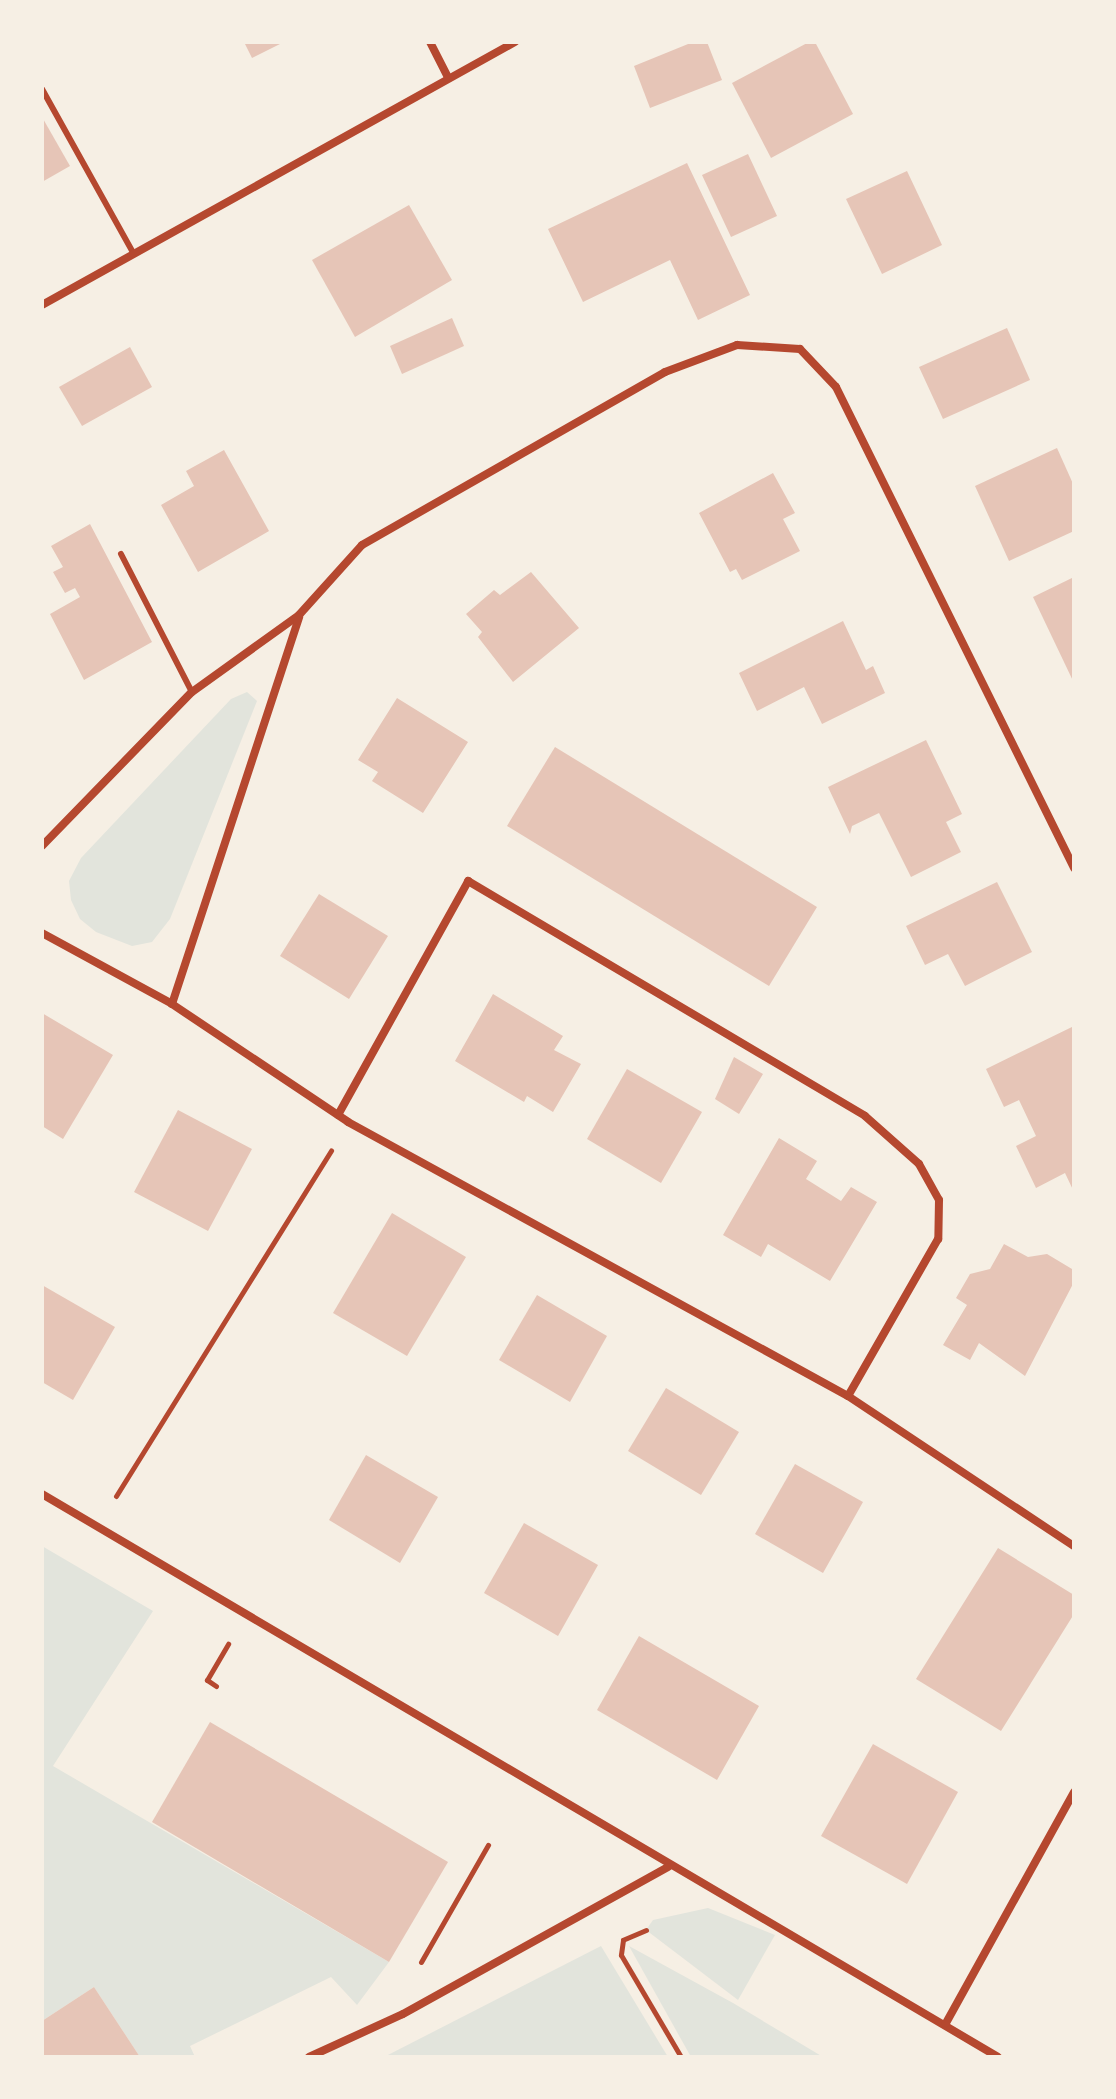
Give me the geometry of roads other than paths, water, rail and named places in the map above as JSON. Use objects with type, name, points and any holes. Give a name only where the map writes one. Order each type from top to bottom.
[{"type":"street","points":[[430,42],[447,76]]},
{"type":"street","points":[[42,305],[447,76],[515,42]]},
{"type":"street","points":[[42,846],[192,692],[299,615],[362,545],[665,372],[737,345],[800,349],[836,387],[1074,868]]},
{"type":"street","points":[[172,1004],[299,615]]},
{"type":"street","points":[[338,1115],[468,881],[840,1100],[919,1164],[939,1200],[938,1239],[848,1396]]},
{"type":"street","points":[[42,933],[172,1004],[348,1122],[848,1396],[1074,1546]]},
{"type":"street","points":[[42,1494],[668,1867],[946,2023],[998,2057]]},
{"type":"street","points":[[946,2023],[1074,1792]]},
{"type":"street","points":[[309,2057],[403,2014],[668,1867]]},
{"type":"lane","points":[[42,89],[134,254]]},
{"type":"lane","points":[[121,554],[192,692]]}]
